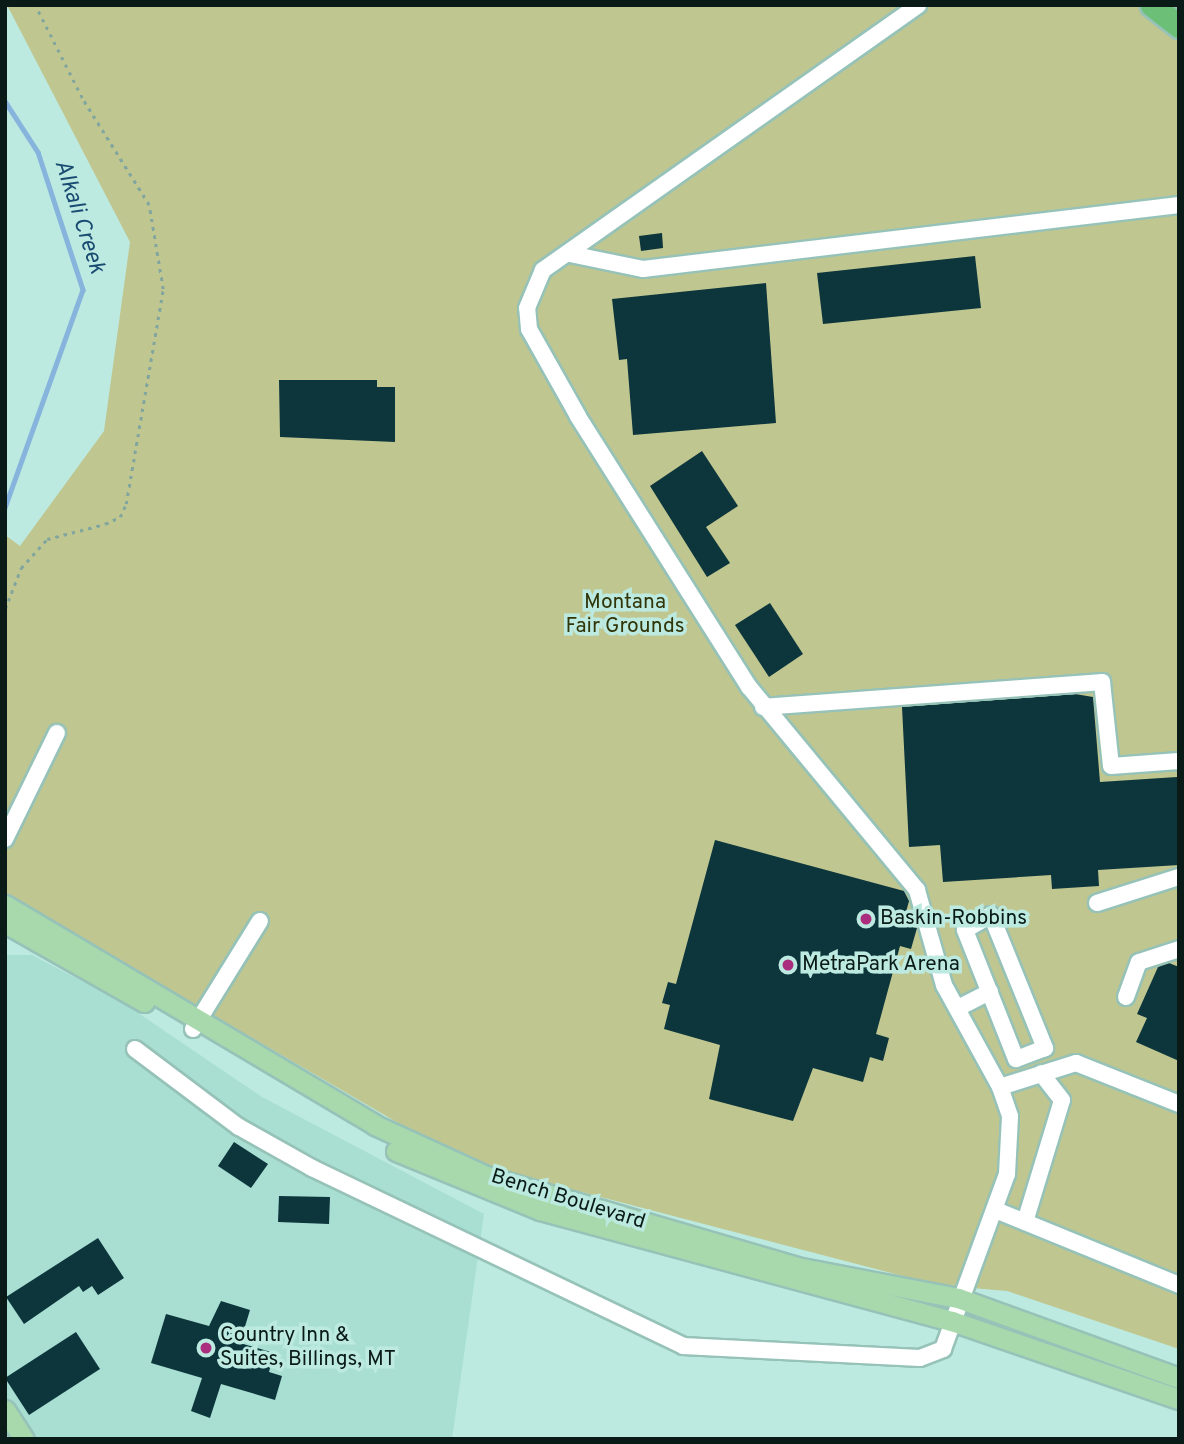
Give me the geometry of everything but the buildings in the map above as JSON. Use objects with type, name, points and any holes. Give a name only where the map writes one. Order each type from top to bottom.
[{"type":"highway","points":[[1152,5],[1179,26]]},
{"type":"main road","name":"Bench Boulevard","points":[[5,905],[196,1024],[375,1125],[526,1191],[797,1267],[958,1298],[1179,1378]]},
{"type":"main road","points":[[5,923],[196,1024],[360,1132],[500,1197],[952,1321],[1179,1399]]},
{"type":"main road","points":[[5,1410],[24,1439]]},
{"type":"street","points":[[135,1049],[239,1127],[312,1168],[683,1346],[920,1359],[943,1349],[958,1298],[998,1211],[1007,1174],[1010,1116],[1000,1087],[933,959],[917,890],[764,707],[529,329],[532,287],[543,270],[570,254],[919,5]]},
{"type":"street","points":[[570,254],[643,269],[1179,205]]},
{"type":"street","points":[[764,707],[1102,682],[1111,766],[1179,761]]},
{"type":"street","points":[[5,839],[57,733]]},
{"type":"street","points":[[1097,903],[1179,877]]},
{"type":"street","points":[[991,915],[1045,1048],[1016,1059],[990,992],[965,930],[991,915]]},
{"type":"street","points":[[196,1024],[260,921]]},
{"type":"street","points":[[1126,997],[1139,962],[1179,949]]},
{"type":"street","points":[[958,1008],[990,992]]},
{"type":"street","points":[[1000,1087],[1076,1063],[1179,1104]]},
{"type":"street","points":[[1025,1222],[1062,1100],[1041,1073]]},
{"type":"street","points":[[1007,1174],[1037,1184]]},
{"type":"street","points":[[998,1211],[1179,1285]]},
{"type":"path","points":[[5,609],[21,568],[47,539],[105,524],[120,517],[126,504],[163,289],[149,205],[82,98],[36,5]]},
{"type":"shaded area","points":[[5,955],[32,955],[122,1002],[262,1097],[484,1214],[452,1439],[5,1439]]},
{"type":"green space","name":"Montana Fair Grounds","points":[[7,5],[1147,5],[1179,32],[1179,1349],[1007,1291],[937,1285],[505,1172],[424,1138],[5,894],[5,535],[20,546],[104,431],[130,242]]},
{"type":"waterway","name":"Alkali Creek","points":[[5,101],[38,152],[83,290],[5,508]]},
{"type":"place","name":"Baskin-Robbins","points":[[866,919]]},
{"type":"place","name":"MetraPark Arena","points":[[788,965]]},
{"type":"place","name":"Country Inn & Suites, Billings, MT","points":[[206,1348]]}]
